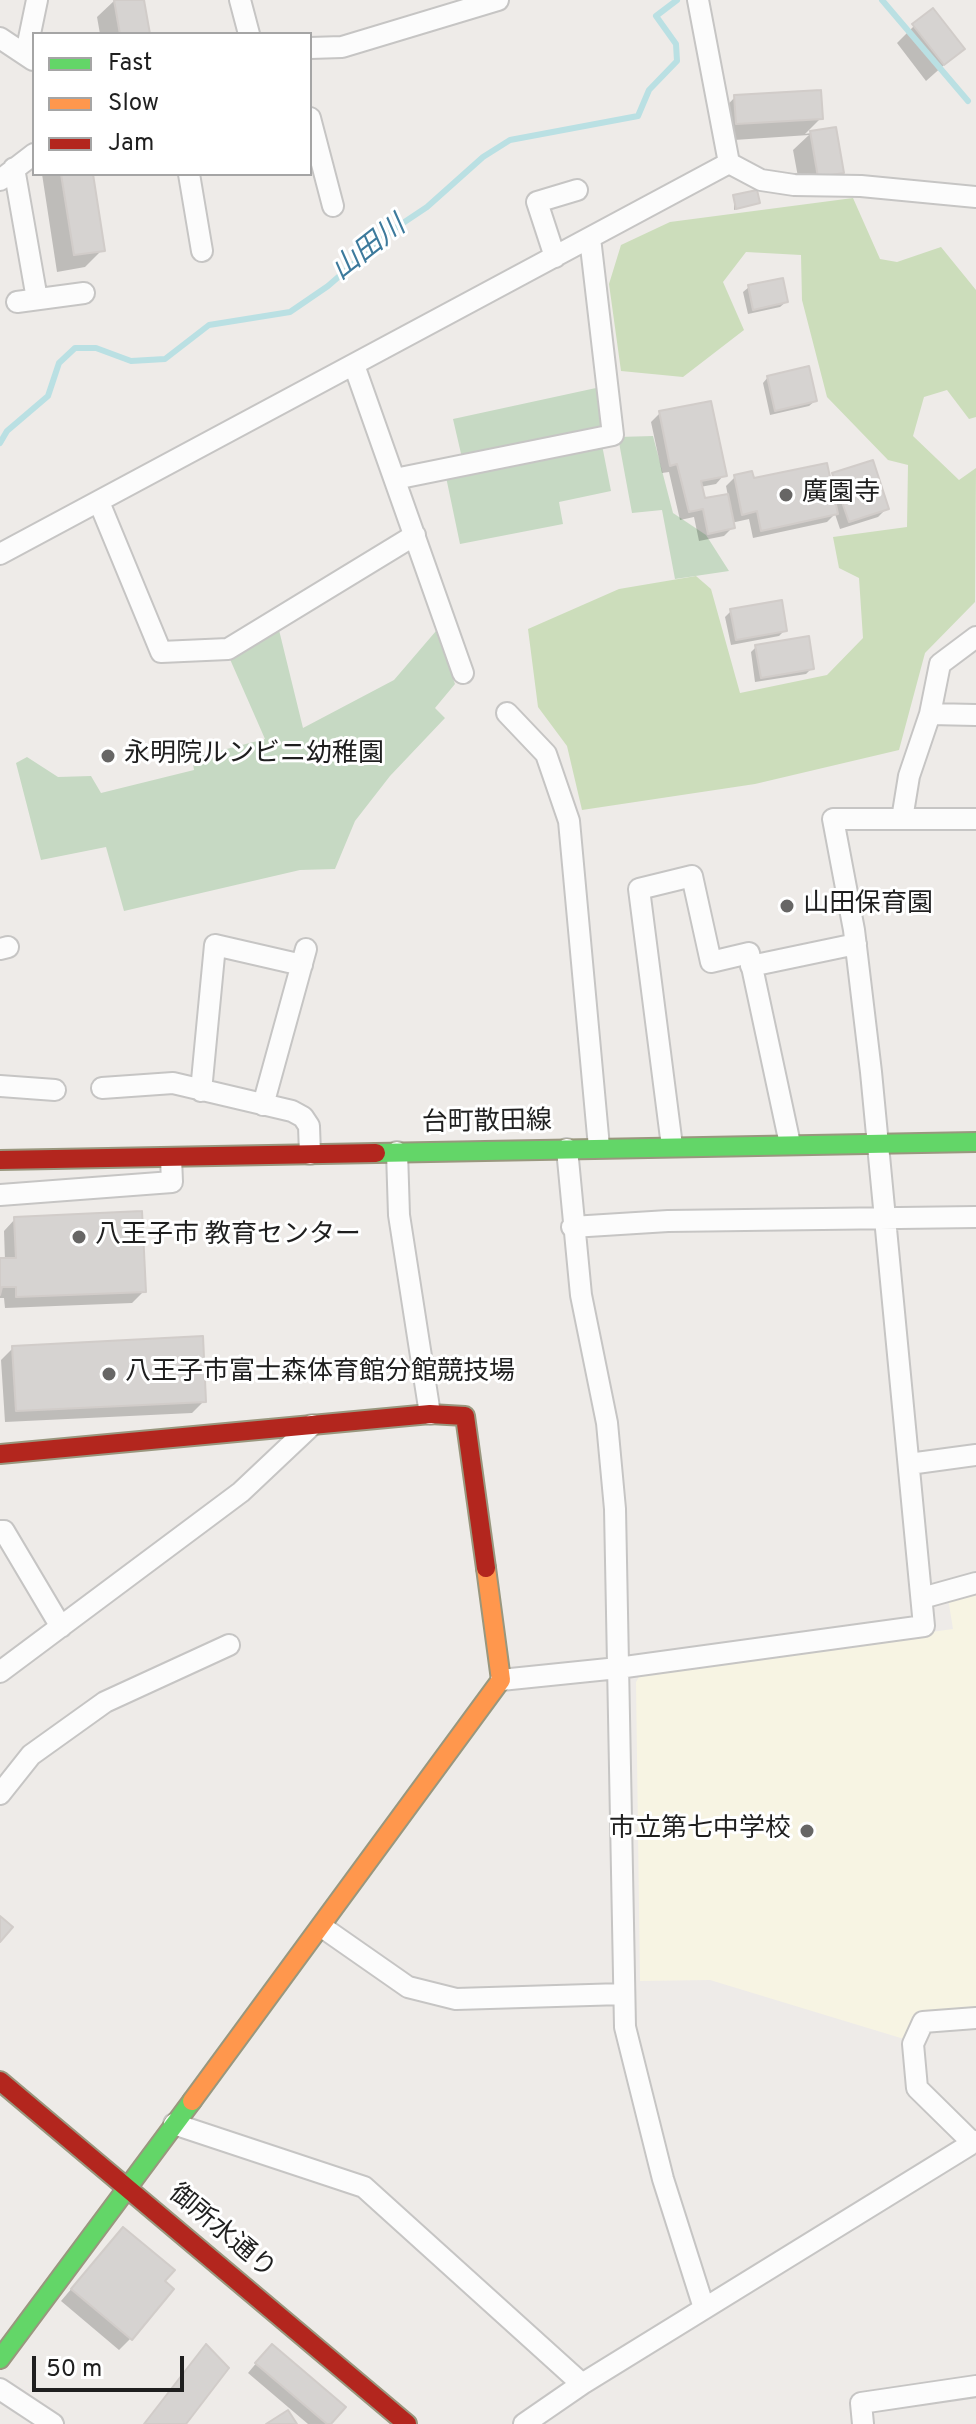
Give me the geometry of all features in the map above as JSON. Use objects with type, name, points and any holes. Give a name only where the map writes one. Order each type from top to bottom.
[{"type":"street","points":[[33,32],[37,0]]},
{"type":"street","points":[[240,0],[248,32]]},
{"type":"street","points":[[312,48],[342,47],[498,0]]},
{"type":"street","points":[[698,2],[729,163]]},
{"type":"street","points":[[0,38],[30,57]]},
{"type":"street","points":[[312,126],[333,206]]},
{"type":"street","points":[[32,155],[7,174],[27,301],[84,293]]},
{"type":"street","points":[[729,163],[761,180],[794,185],[861,186],[976,197]]},
{"type":"street","points":[[0,554],[729,163]]},
{"type":"street","points":[[189,176],[202,251]]},
{"type":"street","points":[[555,257],[537,202],[577,190]]},
{"type":"street","points":[[395,479],[613,435],[590,238]]},
{"type":"street","points":[[354,365],[463,673]]},
{"type":"street","points":[[99,502],[161,652],[228,649],[415,535]]},
{"type":"street","points":[[902,819],[909,776],[930,714],[940,664],[976,637]]},
{"type":"street","points":[[507,713],[546,754],[569,821],[599,1147]]},
{"type":"street","points":[[930,714],[976,715]]},
{"type":"street","points":[[501,1680],[618,1668],[924,1626],[856,944],[833,819],[976,819]]},
{"type":"street","points":[[672,1146],[639,889],[692,876],[711,962],[749,953],[790,1144]]},
{"type":"street","points":[[751,966],[856,944]]},
{"type":"street","points":[[201,1091],[215,945],[304,957],[263,1105]]},
{"type":"street","points":[[102,1088],[173,1083],[303,1117],[309,1126],[310,1154]]},
{"type":"street","points":[[0,1086],[55,1090]]},
{"type":"street","name":"台町散田線","points":[[0,1160],[976,1142]]},
{"type":"street","points":[[567,1149],[572,1227],[581,1295],[607,1423],[615,1509],[625,2027],[663,2179],[704,2308]]},
{"type":"street","points":[[397,1152],[399,1215],[430,1414]]},
{"type":"street","points":[[0,1195],[172,1182],[171,1158]]},
{"type":"street","points":[[572,1227],[668,1221],[976,1217]]},
{"type":"street","points":[[0,1454],[430,1414],[465,1416],[501,1680],[322,1927],[0,2359]]},
{"type":"street","points":[[0,1672],[241,1492],[312,1425]]},
{"type":"street","points":[[909,1464],[976,1455]]},
{"type":"street","points":[[0,1531],[4,1531],[61,1627]]},
{"type":"street","points":[[922,1598],[976,1583]]},
{"type":"street","points":[[0,1794],[31,1755],[105,1702],[229,1645]]},
{"type":"street","points":[[322,1927],[408,1987],[456,1999],[623,1994]]},
{"type":"street","points":[[524,2424],[582,2384],[974,2142],[917,2088],[913,2044],[923,2022],[976,2018]]},
{"type":"street","name":"御所水通り","points":[[0,2081],[407,2424]]},
{"type":"street","points":[[174,2124],[364,2187],[582,2384]]},
{"type":"street","points":[[863,2424],[861,2403],[976,2386]]},
{"type":"street","points":[[0,2389],[53,2424]]},
{"type":"shaded area","name":"市立第七中学校","points":[[976,1591],[976,2010],[904,2039],[710,1980],[640,1981],[636,1682],[642,1672],[953,1629],[948,1598]]},
{"type":"green space","points":[[853,198],[880,259],[897,262],[941,247],[976,290],[976,417],[969,419],[947,390],[924,397],[913,436],[959,480],[976,468],[975,602],[925,653],[899,750],[755,784],[582,810],[567,746],[538,707],[528,629],[619,589],[696,576],[711,589],[740,693],[827,675],[863,638],[859,578],[839,568],[833,537],[907,527],[908,465],[888,460],[827,397],[802,300],[801,255],[746,252],[723,282],[744,330],[683,377],[621,371],[609,284],[621,245],[670,222]]},
{"type":"green space","points":[[596,388],[605,428],[462,458],[453,419]]},
{"type":"green space","points":[[653,436],[673,513],[706,535],[729,571],[675,579],[662,510],[632,513],[618,437]]},
{"type":"green space","points":[[602,445],[611,491],[559,502],[563,524],[460,544],[446,477]]},
{"type":"green space","points":[[279,630],[303,728],[394,680],[436,631],[455,684],[435,708],[445,718],[390,776],[355,821],[335,869],[300,870],[124,911],[106,847],[41,860],[16,763],[27,757],[58,777],[91,776],[101,793],[194,770],[192,758],[265,739],[229,657]]},
{"type":"building","points":[[114,0],[144,0],[150,32],[120,32]]},
{"type":"building","points":[[933,8],[965,49],[944,65],[912,24]]},
{"type":"building","points":[[821,90],[823,119],[736,124],[734,95]]},
{"type":"building","points":[[836,127],[844,173],[818,177],[810,131]]},
{"type":"building","points":[[61,176],[93,176],[105,251],[74,255]]},
{"type":"building","points":[[757,190],[760,203],[736,209],[733,195]]},
{"type":"building","points":[[783,278],[788,302],[753,310],[748,285]]},
{"type":"building","points":[[809,366],[817,401],[775,411],[767,376]]},
{"type":"building","points":[[711,401],[727,476],[701,481],[705,498],[728,494],[735,528],[708,534],[703,509],[689,512],[677,464],[670,466],[659,411]]},
{"type":"building","points":[[873,460],[889,509],[849,522],[832,473]]},
{"type":"building","name":"廣園寺","points":[[827,463],[838,514],[761,531],[757,511],[742,515],[734,475],[752,471],[754,478]]},
{"type":"building","points":[[782,600],[787,631],[736,640],[730,609]]},
{"type":"building","points":[[809,636],[814,669],[761,678],[755,645]]},
{"type":"building","name":"八王子市 教育センター","points":[[142,1211],[146,1292],[16,1297],[16,1287],[2,1287],[0,1295],[0,1258],[16,1258],[14,1217]]},
{"type":"building","name":"八王子市富士森体育館分館競技場","points":[[203,1336],[206,1402],[16,1411],[12,1346]]},
{"type":"building","points":[[0,1916],[13,1927],[0,1942]]},
{"type":"building","points":[[123,2227],[175,2270],[165,2281],[174,2289],[132,2340],[71,2289]]},
{"type":"building","points":[[206,2344],[229,2368],[186,2424],[144,2424]]},
{"type":"building","points":[[272,2344],[346,2407],[331,2424],[327,2424],[255,2363]]},
{"type":"building","points":[[288,2410],[297,2424],[266,2424]]},
{"type":"waterway","name":"山田川","points":[[0,443],[7,431],[48,396],[59,363],[75,348],[96,348],[131,361],[165,359],[209,325],[290,312],[328,286],[391,231],[427,207],[483,157],[510,140],[638,116],[649,90],[677,61],[676,44],[656,16],[677,0]]},
{"type":"waterway","points":[[882,0],[968,101]]},
{"type":"traffic: fast","points":[[376,1153],[976,1142]]},
{"type":"traffic: fast","points":[[0,2359],[192,2101]]},
{"type":"traffic: slow","points":[[192,2101],[501,1680],[486,1568]]},
{"type":"traffic: jam","points":[[0,1160],[376,1153]]},
{"type":"traffic: jam","points":[[0,1454],[430,1414],[465,1416],[486,1568]]},
{"type":"traffic: jam","points":[[0,2081],[407,2424]]},
{"type":"place","name":"廣園寺","points":[[786,495]]},
{"type":"place","name":"永明院ルンビニ幼稚園","points":[[108,756]]},
{"type":"place","name":"山田保育園","points":[[787,906]]},
{"type":"place","name":"八王子市 教育センター","points":[[79,1237]]},
{"type":"place","name":"八王子市富士森体育館分館競技場","points":[[109,1374]]},
{"type":"place","name":"市立第七中学校","points":[[807,1831]]}]
